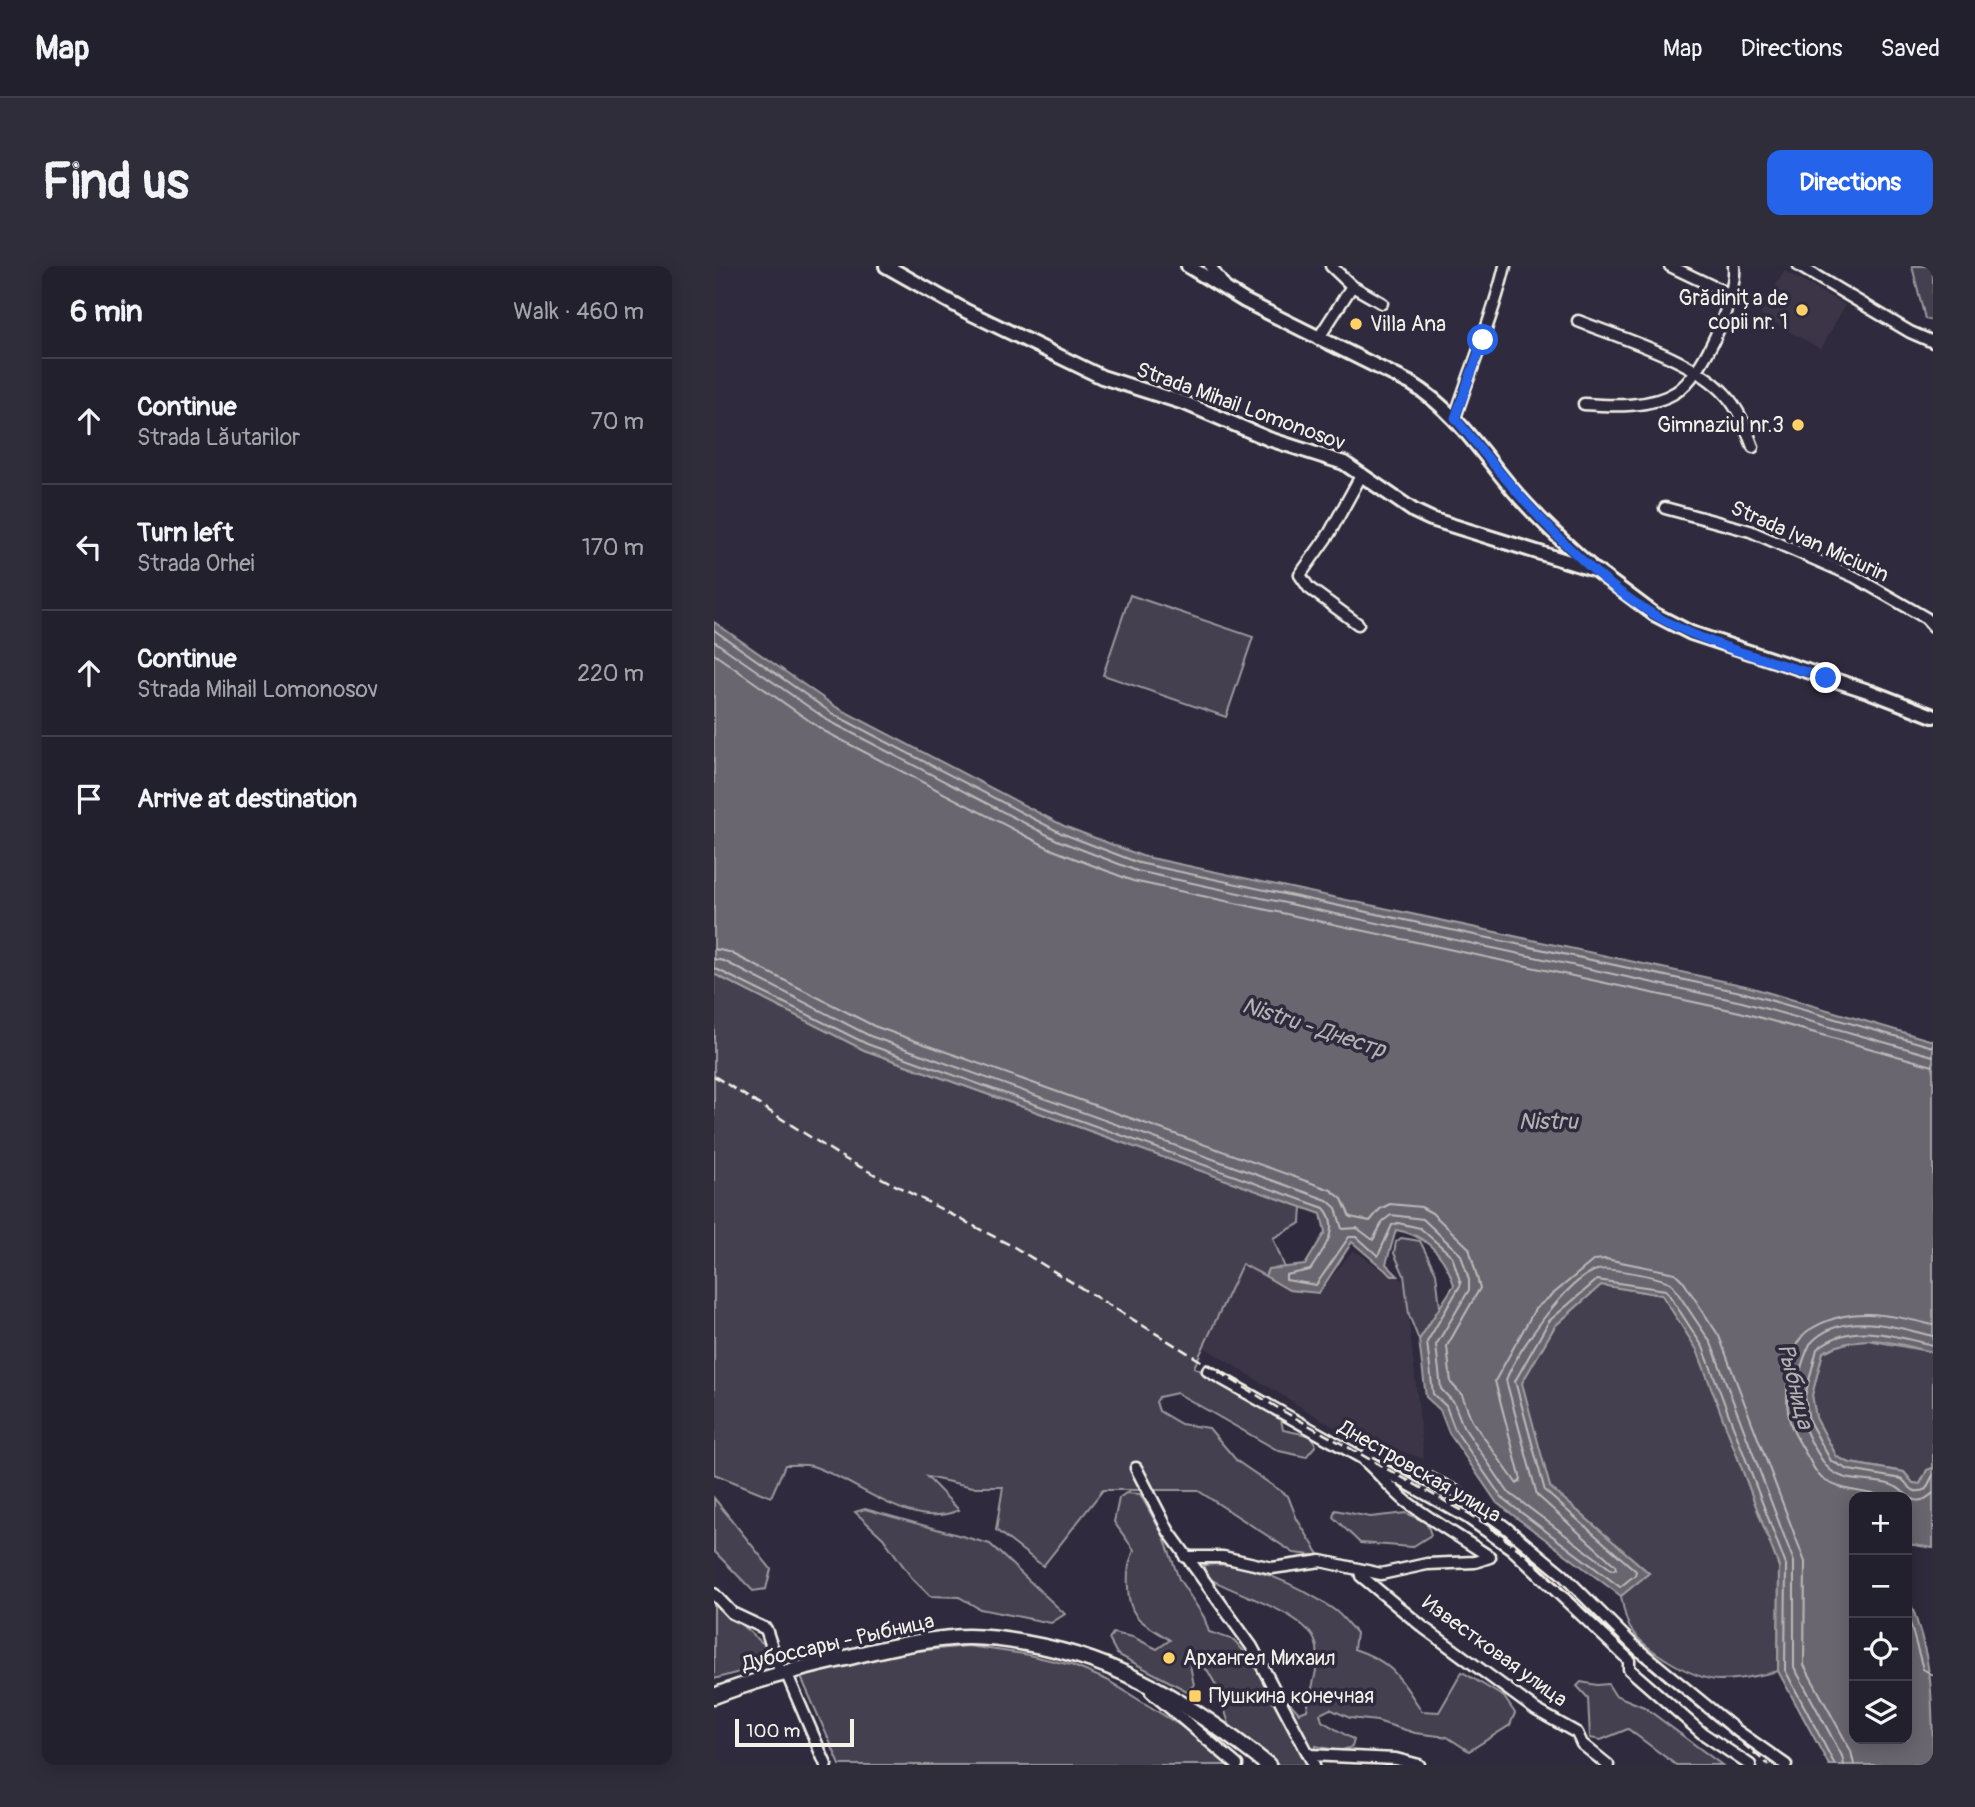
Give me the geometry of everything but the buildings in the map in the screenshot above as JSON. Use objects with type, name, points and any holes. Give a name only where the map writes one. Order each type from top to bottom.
[{"type":"highway","name":"Дубоссары - Рыбница","points":[[714,1696],[784,1673],[939,1640],[996,1638],[1058,1649],[1093,1659],[1135,1678],[1188,1705],[1268,1765]]},
{"type":"main road","name":"Strada Mihail Lomonosov","points":[[886,266],[904,279],[1080,367],[1187,404],[1269,439],[1333,458],[1431,519],[1595,570],[1654,614],[1691,633],[1871,692],[1933,716]]},
{"type":"main road","points":[[1188,266],[1229,293],[1412,384],[1455,418],[1528,507],[1595,570]]},
{"type":"street","points":[[1210,266],[1229,293]]},
{"type":"street","points":[[1331,266],[1352,286],[1382,303]]},
{"type":"street","points":[[1455,418],[1471,368],[1493,315],[1505,266]]},
{"type":"street","points":[[1670,266],[1731,295]]},
{"type":"street","points":[[1584,404],[1625,405],[1654,400],[1676,392],[1696,370],[1722,320],[1731,295],[1734,266]]},
{"type":"street","points":[[1799,266],[1910,332],[1933,342]]},
{"type":"street","points":[[1318,339],[1352,286]]},
{"type":"street","points":[[1578,321],[1696,370],[1725,393],[1744,421],[1753,447]]},
{"type":"street","points":[[1358,624],[1309,587],[1300,575],[1329,534],[1362,474]]},
{"type":"street","name":"Strada Ivan Miciurin","points":[[1665,508],[1739,527],[1855,577],[1926,618],[1933,626]]},
{"type":"street","name":"Днестровская улица","points":[[1208,1371],[1419,1489],[1512,1549],[1629,1660],[1629,1669],[1702,1733],[1750,1765]]},
{"type":"street","points":[[1364,1460],[1371,1449],[1455,1491],[1504,1526],[1562,1574],[1635,1647],[1737,1730],[1786,1765]]},
{"type":"street","name":"Известковая улица","points":[[1185,1558],[1223,1557],[1272,1568],[1321,1561],[1381,1574],[1427,1564],[1475,1562],[1490,1557],[1407,1502],[1364,1460]]},
{"type":"street","points":[[1136,1468],[1185,1558],[1252,1647],[1312,1760],[1396,1759],[1419,1765]]},
{"type":"street","name":"Известковая улица","points":[[1360,1570],[1361,1576],[1424,1628],[1536,1710],[1577,1733],[1583,1744],[1608,1765]]},
{"type":"street","points":[[714,1594],[732,1613],[766,1629],[826,1765]]},
{"type":"street","points":[[1135,1678],[1237,1765]]},
{"type":"shaded area","points":[[1912,266],[1933,266],[1933,321],[1925,319]]},
{"type":"shaded area","name":"Grădinița de copii nr. 1","points":[[1784,271],[1845,305],[1821,349],[1760,315]]},
{"type":"shaded area","points":[[1130,595],[1253,637],[1226,717],[1103,675]]},
{"type":"shaded area","points":[[714,974],[864,1050],[1302,1207],[1301,1223],[1273,1238],[1285,1268],[1269,1269],[1265,1276],[1242,1264],[1194,1367],[1275,1412],[1281,1419],[1283,1430],[1312,1436],[1316,1445],[1306,1457],[1279,1451],[1177,1393],[1159,1397],[1156,1402],[1159,1411],[1181,1424],[1209,1428],[1237,1461],[1288,1496],[1297,1519],[1320,1556],[1294,1553],[1197,1490],[1103,1490],[1043,1566],[996,1530],[1003,1487],[973,1487],[927,1477],[959,1510],[940,1515],[903,1509],[809,1465],[785,1465],[771,1497],[714,1474]]},
{"type":"shaded area","points":[[1401,1238],[1420,1241],[1436,1273],[1440,1307],[1419,1340],[1409,1315],[1404,1275],[1394,1253],[1396,1242]]},
{"type":"shaded area","points":[[1353,1250],[1391,1276],[1398,1276],[1405,1284],[1424,1459],[1335,1428],[1202,1346],[1242,1264],[1289,1290],[1319,1293]]},
{"type":"shaded area","points":[[1601,1285],[1662,1295],[1697,1349],[1779,1567],[1778,1671],[1718,1680],[1683,1669],[1646,1645],[1630,1628],[1621,1596],[1649,1573],[1550,1487],[1521,1383],[1555,1326]]},
{"type":"shaded area","points":[[1857,1338],[1933,1352],[1933,1468],[1927,1470],[1920,1484],[1913,1483],[1904,1472],[1850,1463],[1837,1457],[1816,1418],[1812,1395],[1823,1352]]},
{"type":"shaded area","points":[[1126,1493],[1140,1494],[1164,1537],[1179,1579],[1204,1617],[1209,1632],[1234,1640],[1299,1713],[1307,1710],[1318,1657],[1315,1641],[1308,1630],[1282,1612],[1205,1576],[1204,1565],[1220,1564],[1254,1570],[1288,1583],[1333,1609],[1356,1633],[1354,1649],[1368,1654],[1395,1673],[1422,1711],[1439,1712],[1462,1672],[1504,1697],[1515,1713],[1510,1725],[1469,1751],[1447,1737],[1415,1733],[1377,1721],[1350,1718],[1330,1709],[1320,1714],[1322,1721],[1354,1740],[1352,1747],[1339,1751],[1316,1746],[1315,1765],[1279,1765],[1231,1730],[1218,1689],[1208,1671],[1188,1655],[1194,1685],[1187,1691],[1117,1654],[1109,1639],[1113,1633],[1133,1637],[1157,1649],[1170,1640],[1146,1625],[1131,1608],[1128,1578],[1134,1550],[1114,1522],[1119,1498]]},
{"type":"shaded area","points":[[714,1498],[771,1569],[766,1589],[753,1591],[714,1551]]},
{"type":"shaded area","points":[[865,1509],[990,1544],[1065,1614],[1051,1623],[980,1609],[959,1597],[930,1596],[912,1578],[883,1538],[855,1512]]},
{"type":"shaded area","points":[[1335,1510],[1370,1517],[1406,1513],[1427,1523],[1431,1535],[1412,1547],[1360,1543],[1333,1517]]},
{"type":"shaded area","points":[[714,1602],[765,1645],[768,1664],[714,1679]]},
{"type":"shaded area","points":[[968,1646],[1024,1654],[1071,1665],[1107,1680],[1205,1741],[1231,1765],[840,1765],[801,1677],[897,1653]]},
{"type":"shaded area","points":[[1581,1682],[1608,1684],[1615,1695],[1644,1707],[1722,1765],[1676,1765],[1628,1729],[1601,1740],[1590,1738],[1588,1698],[1577,1686]]},
{"type":"water","name":"Nistru","points":[[714,622],[836,707],[1064,826],[1142,856],[1746,986],[1933,1041],[1933,1352],[1878,1340],[1839,1346],[1823,1352],[1812,1395],[1816,1418],[1837,1457],[1850,1463],[1904,1472],[1913,1483],[1920,1484],[1927,1470],[1933,1468],[1933,1548],[1912,1545],[1912,1492],[1849,1492],[1849,1744],[1912,1744],[1912,1607],[1930,1678],[1933,1765],[1829,1765],[1778,1671],[1779,1567],[1697,1350],[1662,1295],[1601,1285],[1555,1326],[1522,1383],[1550,1487],[1649,1573],[1621,1596],[1497,1503],[1449,1433],[1440,1410],[1426,1397],[1419,1340],[1454,1285],[1446,1265],[1426,1242],[1396,1230],[1386,1264],[1398,1276],[1392,1276],[1352,1242],[1319,1293],[1289,1290],[1265,1276],[1268,1269],[1305,1265],[1325,1232],[1321,1214],[864,1050],[714,974]]},
{"type":"railway","points":[[714,1076],[845,1159],[1014,1247],[1283,1411],[1486,1524],[1526,1555],[1622,1644],[1769,1765]]},
{"type":"place","name":"Grădinița de copii nr. 1","points":[[1802,310]]},
{"type":"place","name":"Villa Ana","points":[[1356,324]]},
{"type":"place","name":"Gimnaziul nr.3","points":[[1798,425]]},
{"type":"place","name":"Архангел Михаил","points":[[1169,1658]]},
{"type":"place","name":"Пушкина конечная","points":[[1195,1696]]},
{"type":"route","points":[[1483,340],[1455,418],[1543,522],[1595,570],[1654,614],[1719,644],[1826,678]]},
{"type":"water label","name":"Nistru - Днестр","points":[[1314,1027]]},
{"type":"water label","name":"Рыбница","points":[[1796,1386]]}]
